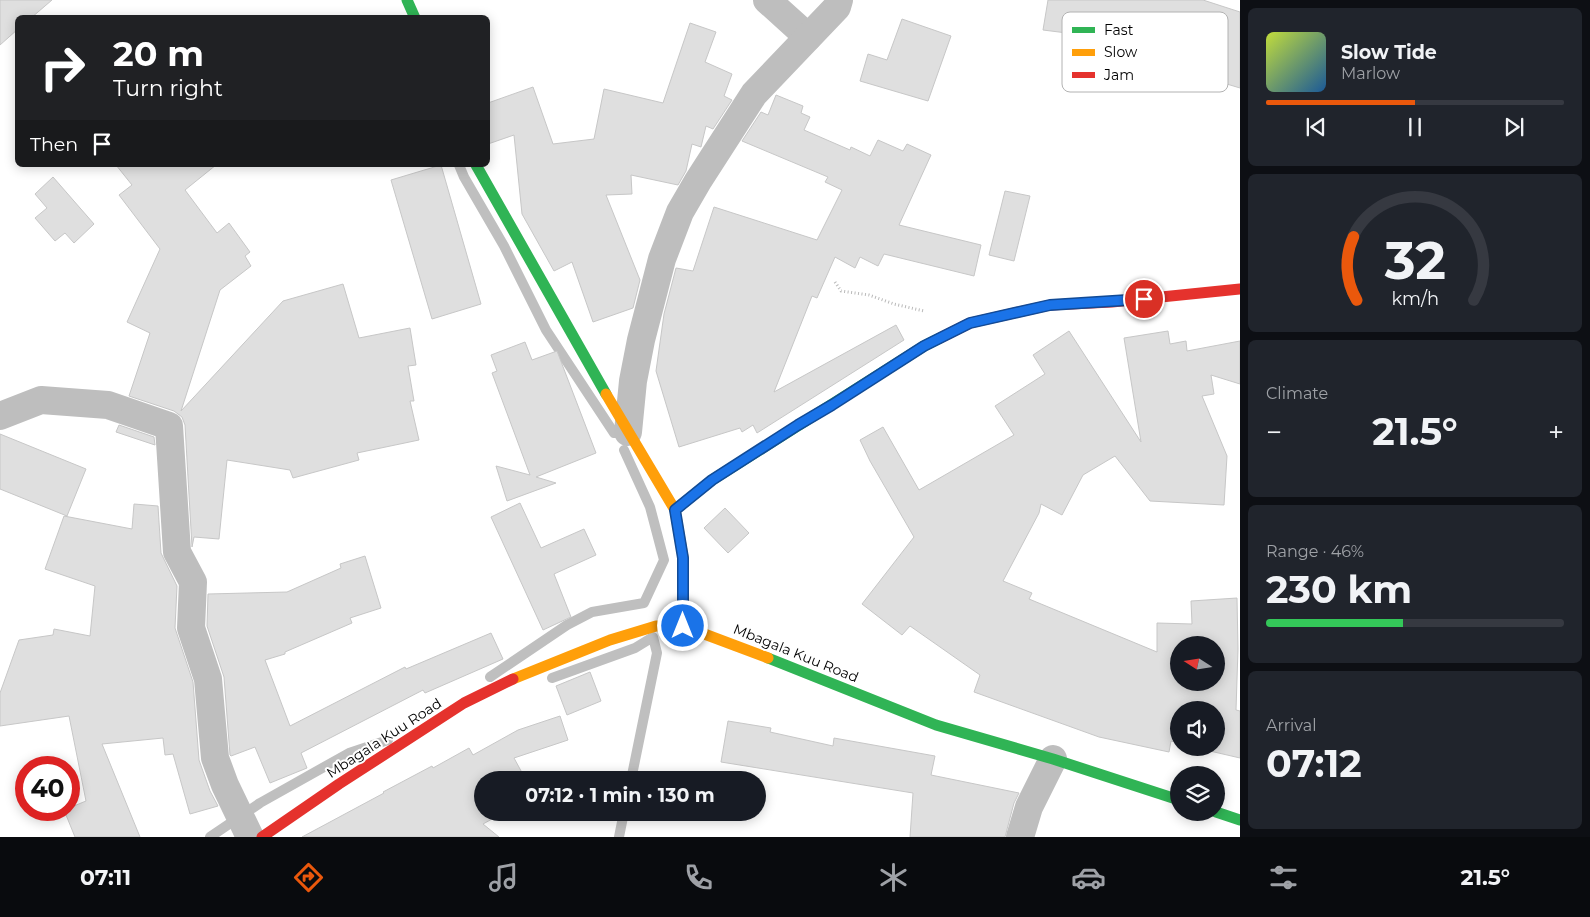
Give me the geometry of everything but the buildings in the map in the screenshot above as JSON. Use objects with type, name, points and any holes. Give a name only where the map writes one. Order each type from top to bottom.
[{"type":"street","points":[[408,0],[414,15]]},
{"type":"street","points":[[767,0],[808,36]]},
{"type":"street","points":[[628,432],[632,381],[641,340],[662,259],[680,212],[754,94],[837,7],[839,0]]},
{"type":"street","points":[[477,167],[628,432],[675,510],[683,558],[683,626]]},
{"type":"street","points":[[675,510],[712,480],[798,425],[924,346],[970,323],[1050,305],[1112,302],[1240,289]]},
{"type":"street","points":[[0,416],[42,400],[108,405],[169,426],[177,552],[193,582],[191,628],[208,679],[215,758],[225,785],[250,837]]},
{"type":"street","name":"Mbagala Kuu Road","points":[[262,837],[339,784],[464,704],[504,683],[610,640],[656,626],[683,626],[936,725],[1053,759],[1170,797]]},
{"type":"street","points":[[1020,837],[1029,807],[1053,759]]},
{"type":"street","points":[[1225,815],[1240,820]]},
{"type":"path","points":[[835,282],[842,291],[869,295],[894,304],[970,323]]},
{"type":"waterway","points":[[460,167],[504,246],[546,330],[614,433]]},
{"type":"waterway","points":[[490,677],[567,625],[592,612],[644,603],[664,560],[650,507],[624,450]]},
{"type":"waterway","points":[[552,678],[635,648],[653,637],[657,653],[633,771]]},
{"type":"waterway","points":[[210,837],[260,803],[349,753],[388,740]]},
{"type":"waterway","points":[[619,837],[622,821]]},
{"type":"traffic: fast","points":[[407,0],[414,15]]},
{"type":"traffic: fast","points":[[477,167],[606,394]]},
{"type":"traffic: fast","points":[[675,510],[712,480],[924,346],[940,338]]},
{"type":"traffic: fast","points":[[768,658],[936,725],[1053,759],[1170,797]]},
{"type":"traffic: fast","points":[[1225,815],[1240,820]]},
{"type":"traffic: slow","points":[[606,394],[675,510],[683,557],[683,626]]},
{"type":"traffic: slow","points":[[513,679],[610,640],[656,626],[683,626],[768,658]]},
{"type":"traffic: jam","points":[[940,338],[970,323],[1050,305],[1112,302],[1240,289]]},
{"type":"traffic: jam","points":[[262,837],[339,784],[464,703],[513,679]]},
{"type":"route","points":[[683,626],[683,558],[675,510],[712,480],[924,346],[970,323],[1050,305],[1144,299]]}]
